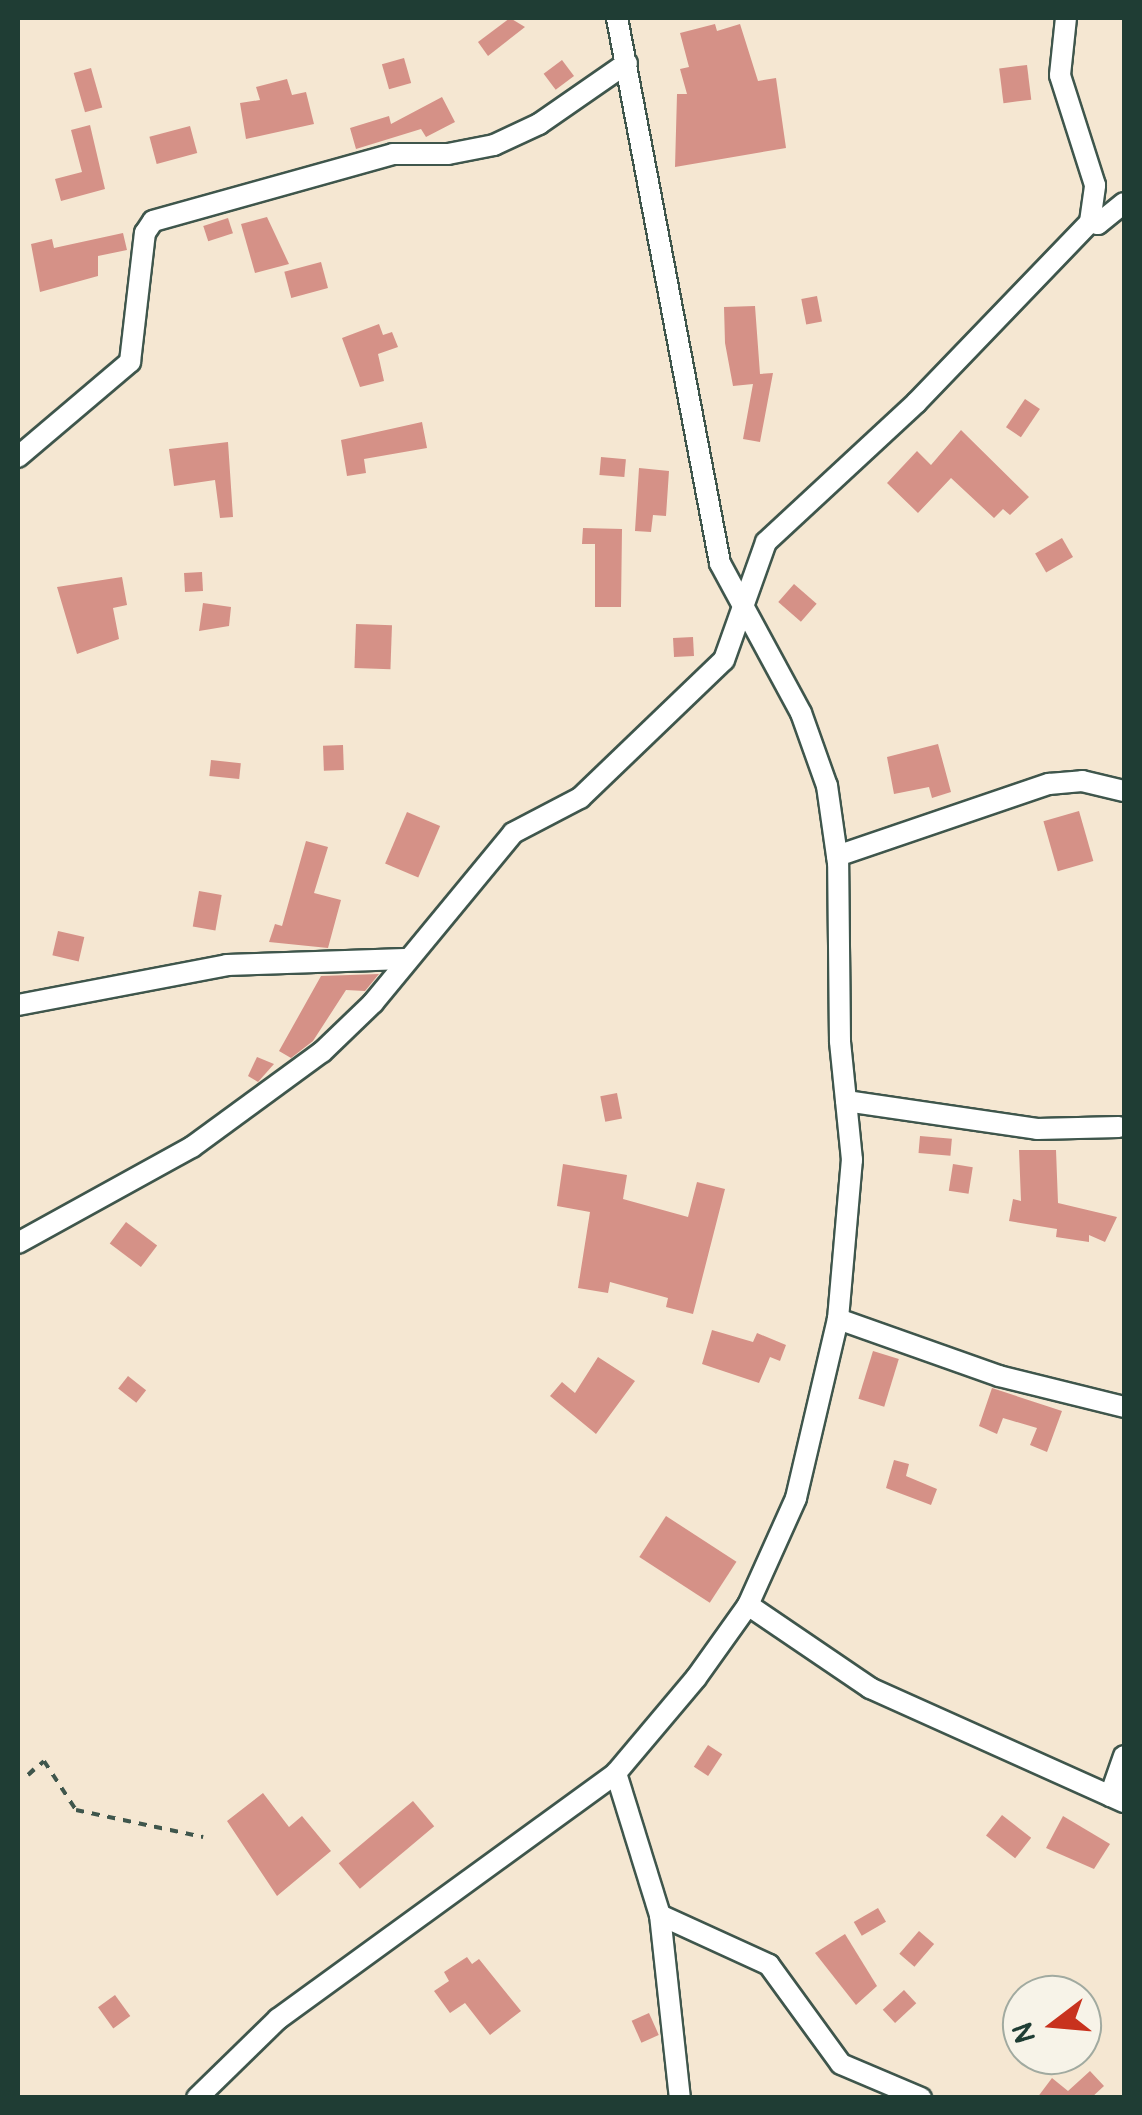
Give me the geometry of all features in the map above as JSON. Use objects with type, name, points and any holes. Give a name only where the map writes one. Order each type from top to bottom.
[{"type":"street","points":[[197,2098],[278,2019],[616,1772],[748,1606],[796,1498],[838,1319],[852,1160],[846,1101],[837,856],[826,786],[801,713],[744,614],[720,563],[617,18]]},
{"type":"street","points":[[18,1243],[137,1181],[293,1073],[373,1003],[512,832],[580,798],[724,660],[744,614],[766,542],[916,403],[1090,222],[1095,185],[1060,75],[1066,18]]},
{"type":"street","points":[[18,457],[130,362],[144,234],[153,221],[393,154],[448,154],[494,145],[539,124],[627,63]]},
{"type":"street","points":[[1090,222],[1098,224],[1124,203]]},
{"type":"street","points":[[837,856],[1049,784],[1082,781],[1124,791]]},
{"type":"street","points":[[18,1005],[227,966],[405,959]]},
{"type":"street","points":[[846,1101],[1037,1129],[1118,1127]]},
{"type":"street","points":[[838,1319],[999,1376],[1124,1407]]},
{"type":"street","points":[[748,1606],[870,1688],[1117,1799],[1124,1756]]},
{"type":"street","points":[[616,1772],[660,1915],[680,2098]]},
{"type":"street","points":[[660,1915],[768,1965],[842,2064],[921,2098]]},
{"type":"path","points":[[34,1769],[28,1775],[44,1761],[76,1810],[202,1837]]},
{"type":"building","points":[[510,18],[525,27],[488,56],[478,42]]},
{"type":"building","points":[[715,24],[717,31],[740,24],[758,81],[776,78],[786,148],[675,167],[677,94],[687,94],[680,69],[689,67],[680,33]]},
{"type":"building","points":[[404,58],[411,83],[389,89],[382,64]]},
{"type":"building","points":[[562,60],[574,76],[556,90],[544,74]]},
{"type":"building","points":[[1027,65],[1031,100],[1003,103],[999,68]]},
{"type":"building","points":[[91,68],[102,107],[85,112],[74,73]]},
{"type":"building","points":[[287,79],[292,95],[306,92],[314,124],[246,139],[240,103],[260,100],[256,87]]},
{"type":"building","points":[[442,97],[455,122],[426,137],[421,129],[356,149],[350,128],[389,116],[391,124]]},
{"type":"building","points":[[90,125],[105,189],[61,201],[55,179],[82,172],[71,130]]},
{"type":"building","points":[[190,126],[197,153],[157,164],[149,137]]},
{"type":"building","points":[[267,217],[289,264],[255,273],[241,224]]},
{"type":"building","points":[[228,218],[233,233],[208,241],[203,226]]},
{"type":"building","points":[[123,233],[127,250],[98,256],[98,276],[40,292],[31,244],[52,239],[54,248]]},
{"type":"building","points":[[321,262],[328,288],[291,298],[284,272]]},
{"type":"building","points":[[817,296],[822,322],[806,325],[801,299]]},
{"type":"building","points":[[755,306],[760,374],[773,373],[760,442],[743,439],[753,384],[733,386],[725,343],[724,307]]},
{"type":"building","points":[[379,324],[383,335],[392,332],[398,347],[378,354],[384,381],[360,387],[342,338]]},
{"type":"building","points":[[1025,399],[1040,409],[1021,437],[1006,427]]},
{"type":"building","points":[[422,422],[427,448],[364,459],[366,473],[347,476],[341,440]]},
{"type":"building","points":[[961,430],[1029,497],[1010,515],[1003,509],[994,518],[951,478],[918,513],[887,483],[917,451],[931,465]]},
{"type":"building","points":[[228,442],[233,517],[220,518],[215,480],[174,486],[169,449]]},
{"type":"building","points":[[601,457],[626,459],[624,477],[599,475]]},
{"type":"building","points":[[639,468],[669,471],[666,516],[653,515],[651,532],[635,531]]},
{"type":"building","points":[[583,528],[622,529],[621,607],[595,607],[595,544],[582,544]]},
{"type":"building","points":[[1062,538],[1073,557],[1046,573],[1035,554]]},
{"type":"building","points":[[202,572],[203,591],[185,592],[184,573]]},
{"type":"building","points":[[122,577],[127,605],[113,608],[119,639],[77,654],[57,587]]},
{"type":"building","points":[[794,584],[817,604],[801,622],[778,602]]},
{"type":"building","points":[[203,603],[231,607],[229,626],[199,631]]},
{"type":"building","points":[[356,624],[392,625],[390,669],[354,668]]},
{"type":"building","points":[[693,637],[694,656],[674,657],[673,638]]},
{"type":"building","points":[[938,744],[951,792],[932,798],[929,787],[894,794],[887,757]]},
{"type":"building","points":[[343,745],[344,770],[324,771],[323,746]]},
{"type":"building","points":[[211,760],[241,763],[239,779],[209,776]]},
{"type":"building","points":[[1079,811],[1093,861],[1058,871],[1043,821]]},
{"type":"building","points":[[407,812],[440,826],[418,878],[385,864]]},
{"type":"building","points":[[306,841],[328,847],[314,893],[341,900],[328,948],[269,942],[275,924],[282,926]]},
{"type":"building","points":[[199,891],[222,895],[215,930],[193,926]]},
{"type":"building","points":[[58,931],[84,937],[79,961],[52,955]]},
{"type":"building","points":[[379,974],[365,991],[346,990],[313,1041],[291,1058],[279,1051],[321,976]]},
{"type":"building","points":[[257,1057],[274,1064],[258,1082],[248,1076]]},
{"type":"building","points":[[617,1093],[622,1119],[605,1122],[600,1096]]},
{"type":"building","points":[[920,1136],[952,1139],[950,1156],[919,1153]]},
{"type":"building","points":[[1019,1150],[1056,1150],[1058,1203],[1117,1217],[1105,1242],[1089,1235],[1089,1242],[1056,1237],[1057,1229],[1009,1221],[1013,1199],[1021,1201]]},
{"type":"building","points":[[563,1164],[627,1175],[623,1199],[688,1217],[697,1182],[725,1189],[693,1314],[666,1307],[668,1298],[610,1282],[608,1293],[578,1288],[590,1212],[557,1206]]},
{"type":"building","points":[[953,1164],[973,1167],[969,1194],[949,1191]]},
{"type":"building","points":[[126,1222],[157,1245],[141,1267],[110,1244]]},
{"type":"building","points":[[712,1330],[753,1342],[757,1333],[786,1345],[780,1361],[770,1357],[759,1383],[702,1364]]},
{"type":"building","points":[[873,1351],[899,1359],[884,1407],[858,1399]]},
{"type":"building","points":[[598,1357],[635,1381],[596,1434],[550,1396],[562,1382],[575,1393]]},
{"type":"building","points":[[128,1376],[146,1390],[136,1403],[118,1389]]},
{"type":"building","points":[[992,1388],[1062,1411],[1047,1452],[1030,1445],[1037,1428],[1003,1418],[997,1434],[979,1426]]},
{"type":"building","points":[[894,1460],[909,1464],[906,1476],[937,1489],[931,1505],[886,1488]]},
{"type":"building","points":[[666,1516],[736,1562],[710,1603],[639,1557]]},
{"type":"building","points":[[708,1745],[722,1754],[708,1776],[694,1767]]},
{"type":"building","points":[[263,1793],[289,1827],[302,1816],[331,1851],[277,1896],[227,1821]]},
{"type":"building","points":[[413,1801],[434,1826],[360,1889],[339,1863]]},
{"type":"building","points":[[1002,1815],[1031,1838],[1015,1858],[986,1835]]},
{"type":"building","points":[[1063,1816],[1110,1844],[1094,1869],[1046,1848]]},
{"type":"building","points":[[878,1908],[886,1922],[862,1936],[854,1922]]},
{"type":"building","points":[[919,1931],[934,1944],[914,1967],[899,1954]]},
{"type":"building","points":[[845,1934],[877,1986],[856,2005],[815,1953]]},
{"type":"building","points":[[467,1957],[472,1964],[479,1959],[521,2011],[490,2035],[465,2003],[450,2013],[434,1991],[449,1981],[444,1972]]},
{"type":"building","points":[[904,1990],[916,2003],[895,2023],[883,2010]]},
{"type":"building","points":[[115,1995],[130,2016],[113,2028],[98,2007]]},
{"type":"building","points":[[649,2013],[659,2035],[641,2043],[632,2021]]},
{"type":"building","points":[[1086,2075],[1094,2075],[1104,2086],[1091,2098],[1037,2098],[1052,2078],[1068,2091]]}]
